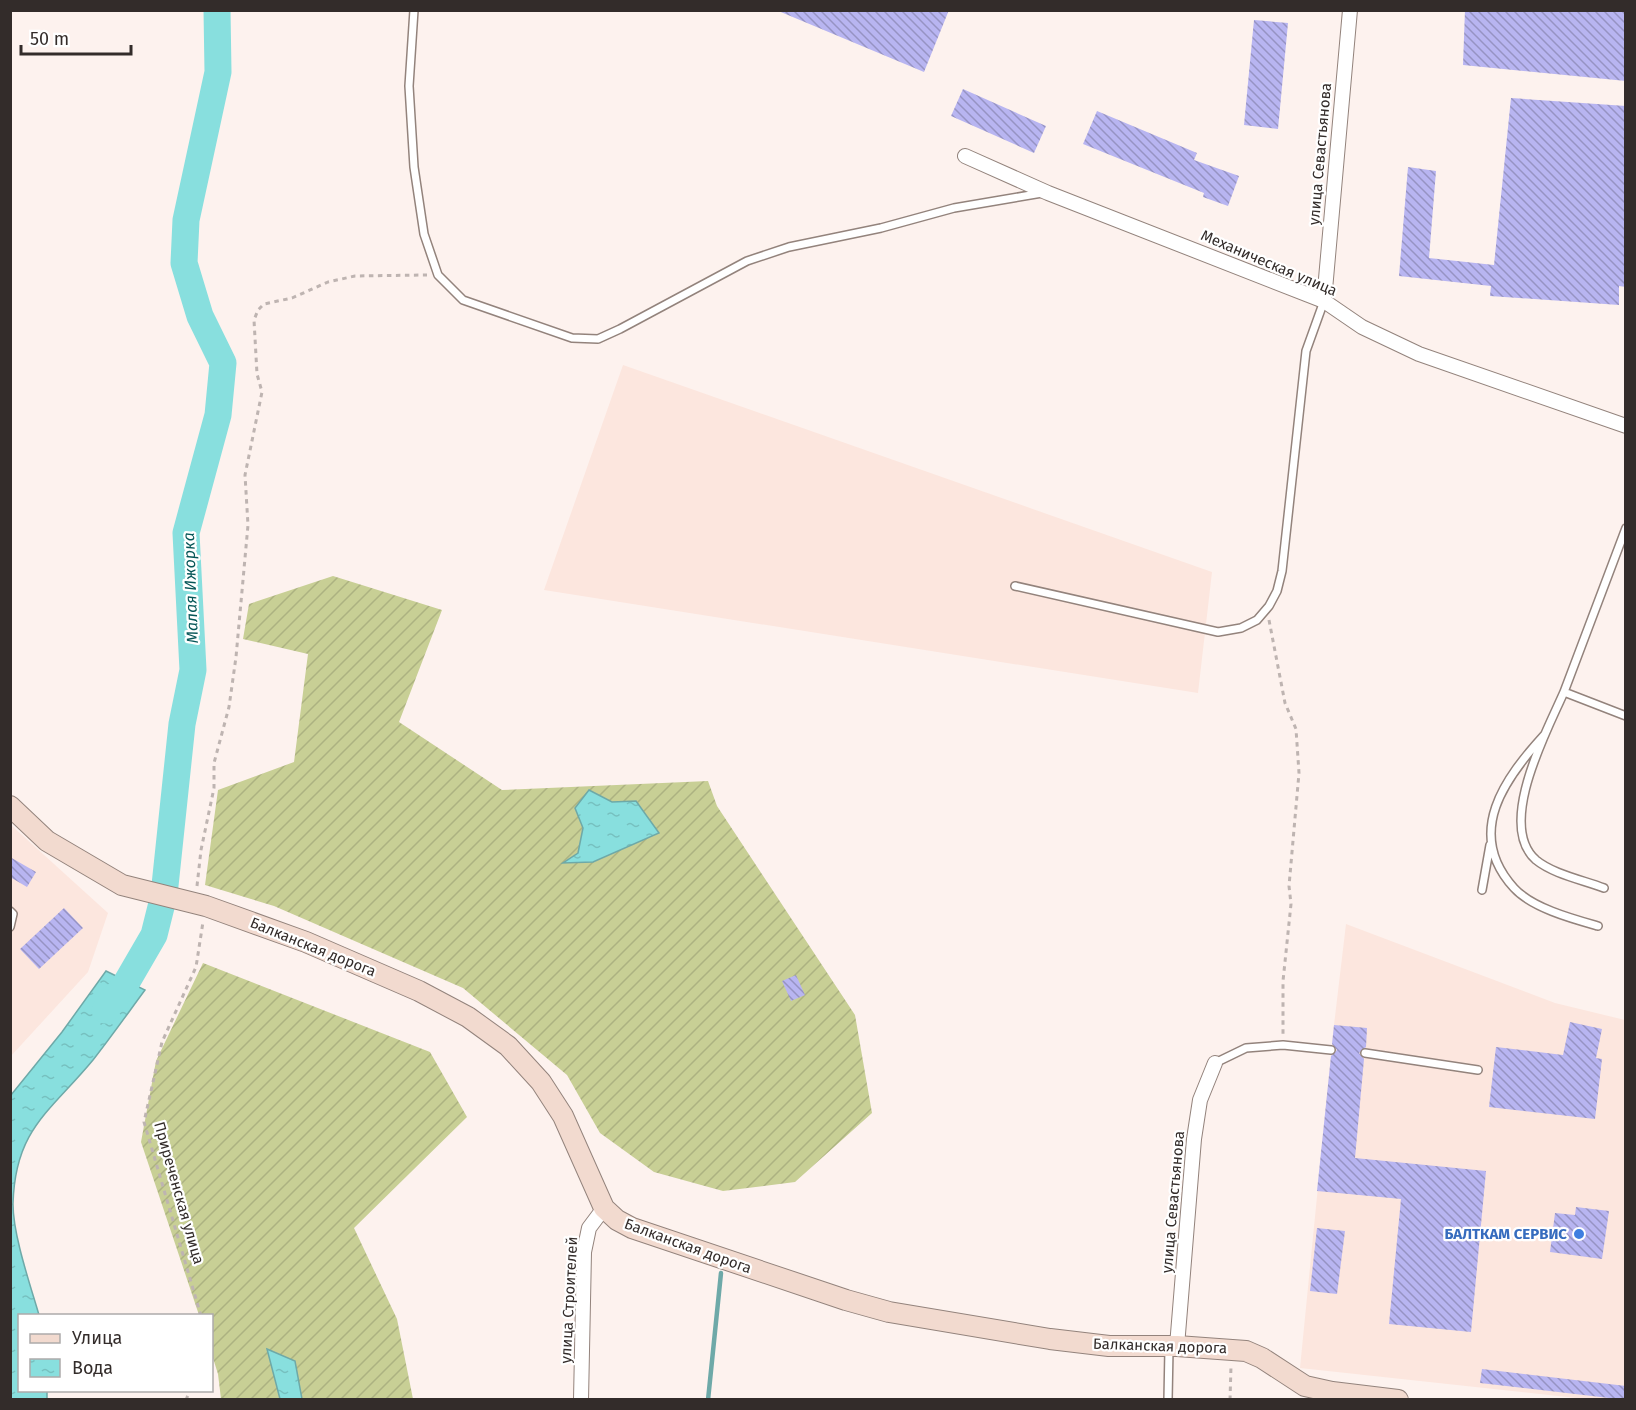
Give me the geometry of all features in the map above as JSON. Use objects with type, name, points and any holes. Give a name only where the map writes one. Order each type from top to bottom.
[{"type":"street","name":"улица Севастьянова","points":[[1324,301],[1350,10]]},
{"type":"street","name":"Механическая улица","points":[[965,156],[1048,192],[1324,301],[1362,327],[1419,354],[1626,426]]},
{"type":"street","name":"Балканская дорога","points":[[10,806],[47,841],[122,885],[199,904],[306,942],[419,991],[468,1017],[508,1046],[541,1082],[563,1116],[595,1194],[604,1208],[617,1220],[632,1228],[846,1300],[889,1312],[1050,1339],[1109,1346],[1232,1349],[1262,1358],[1305,1386],[1398,1400]]},
{"type":"street","name":"улица Севастьянова","points":[[1173,1346],[1194,1139],[1200,1100],[1215,1063]]},
{"type":"street","name":"улица Строителей","points":[[581,1400],[584,1252],[589,1228],[604,1208]]},
{"type":"lane","points":[[414,10],[409,86],[414,166],[424,234],[438,275],[463,300],[572,338],[598,339],[747,261],[789,247],[881,228],[954,208],[1048,192]]},
{"type":"lane","points":[[1015,586],[1218,632],[1241,628],[1257,620],[1269,606],[1282,571],[1306,351],[1324,301]]},
{"type":"lane","points":[[1604,888],[1536,860],[1524,843],[1519,821],[1525,791],[1545,734],[1564,692],[1626,528]]},
{"type":"lane","points":[[1564,692],[1626,716]]},
{"type":"lane","points":[[1482,890],[1493,818],[1502,788],[1517,764],[1545,734]]},
{"type":"lane","points":[[1491,842],[1498,864],[1515,890],[1562,915],[1598,926]]},
{"type":"lane","points":[[10,911],[13,914],[10,927]]},
{"type":"lane","points":[[1215,1063],[1246,1048],[1283,1046],[1331,1050]]},
{"type":"lane","points":[[1365,1053],[1478,1070]]},
{"type":"lane","points":[[1168,1400],[1173,1346]]},
{"type":"path","name":"Приреченская улица","points":[[200,1314],[144,1122],[162,1042],[196,967],[201,850],[214,788],[214,763],[229,707],[236,657],[248,525],[245,476],[262,392],[254,347],[254,320],[258,309],[264,304],[292,298],[328,282],[355,276],[438,275]]},
{"type":"path","points":[[1269,606],[1270,632],[1275,660],[1285,703],[1296,729],[1299,773],[1290,886],[1292,904],[1282,981],[1283,1046]]},
{"type":"path","points":[[1230,1400],[1232,1349]]},
{"type":"shaded area","points":[[623,365],[1212,572],[1198,693],[544,590]]},
{"type":"shaded area","points":[[11,825],[108,913],[88,972],[11,1056]]},
{"type":"shaded area","points":[[1346,924],[1555,1003],[1625,1020],[1625,1399],[1585,1399],[1300,1368]]},
{"type":"green space","points":[[333,576],[442,610],[399,722],[502,790],[708,781],[717,806],[855,1015],[872,1113],[795,1182],[723,1191],[654,1172],[600,1133],[567,1075],[463,988],[274,906],[205,885],[218,790],[294,762],[308,654],[243,639],[249,604]]},
{"type":"green space","points":[[203,963],[430,1052],[467,1117],[354,1228],[397,1319],[413,1399],[221,1399],[218,1374],[213,1358],[213,1314],[199,1314],[141,1142],[156,1061]]},
{"type":"water","points":[[589,790],[612,802],[636,801],[659,833],[593,862],[563,863],[578,853],[583,828],[575,808]]},
{"type":"water","points":[[106,971],[145,990],[93,1060],[38,1123],[20,1157],[15,1178],[14,1216],[23,1260],[39,1314],[18,1314],[18,1392],[47,1392],[47,1399],[11,1399],[11,1095],[62,1032]]},
{"type":"water","points":[[267,1349],[295,1361],[302,1399],[280,1399]]},
{"type":"building","points":[[776,10],[949,10],[924,72]]},
{"type":"building","points":[[1465,10],[1626,12],[1626,81],[1463,65]]},
{"type":"building","points":[[1254,20],[1288,23],[1278,129],[1244,125]]},
{"type":"building","points":[[963,89],[1046,126],[1034,153],[951,116]]},
{"type":"building","points":[[1511,98],[1626,106],[1626,287],[1619,286],[1619,305],[1490,296],[1491,286],[1399,276],[1408,167],[1436,171],[1429,258],[1494,265]]},
{"type":"building","points":[[1097,111],[1197,153],[1194,160],[1239,176],[1228,206],[1203,197],[1204,193],[1083,144]]},
{"type":"building","points":[[10,857],[36,872],[27,887],[10,877]]},
{"type":"building","points":[[64,908],[83,928],[39,969],[20,949]]},
{"type":"building","points":[[796,975],[805,995],[791,1001],[782,981]]},
{"type":"building","points":[[1570,1022],[1602,1029],[1596,1058],[1602,1059],[1595,1119],[1489,1107],[1496,1047],[1563,1055]]},
{"type":"building","points":[[1334,1025],[1367,1028],[1366,1047],[1359,1053],[1364,1059],[1355,1158],[1486,1171],[1471,1332],[1389,1324],[1401,1199],[1317,1191],[1331,1056],[1337,1050],[1332,1044]]},
{"type":"building","name":"БАЛТКАМ СЕРВИС","points":[[1576,1207],[1609,1211],[1602,1259],[1550,1252],[1555,1213],[1575,1215]]},
{"type":"building","points":[[1317,1228],[1345,1231],[1337,1294],[1310,1291]]},
{"type":"building","points":[[1482,1369],[1626,1386],[1626,1400],[1480,1383]]},
{"type":"waterway","name":"Малая Ижорка","points":[[105,1010],[125,985],[154,935],[164,895],[182,724],[193,670],[186,533],[218,415],[223,363],[200,316],[184,263],[186,220],[218,72],[217,10]]},
{"type":"waterway","points":[[708,1400],[721,1273]]},
{"type":"place","name":"БАЛТКАМ СЕРВИС","points":[[1579,1234]]}]
